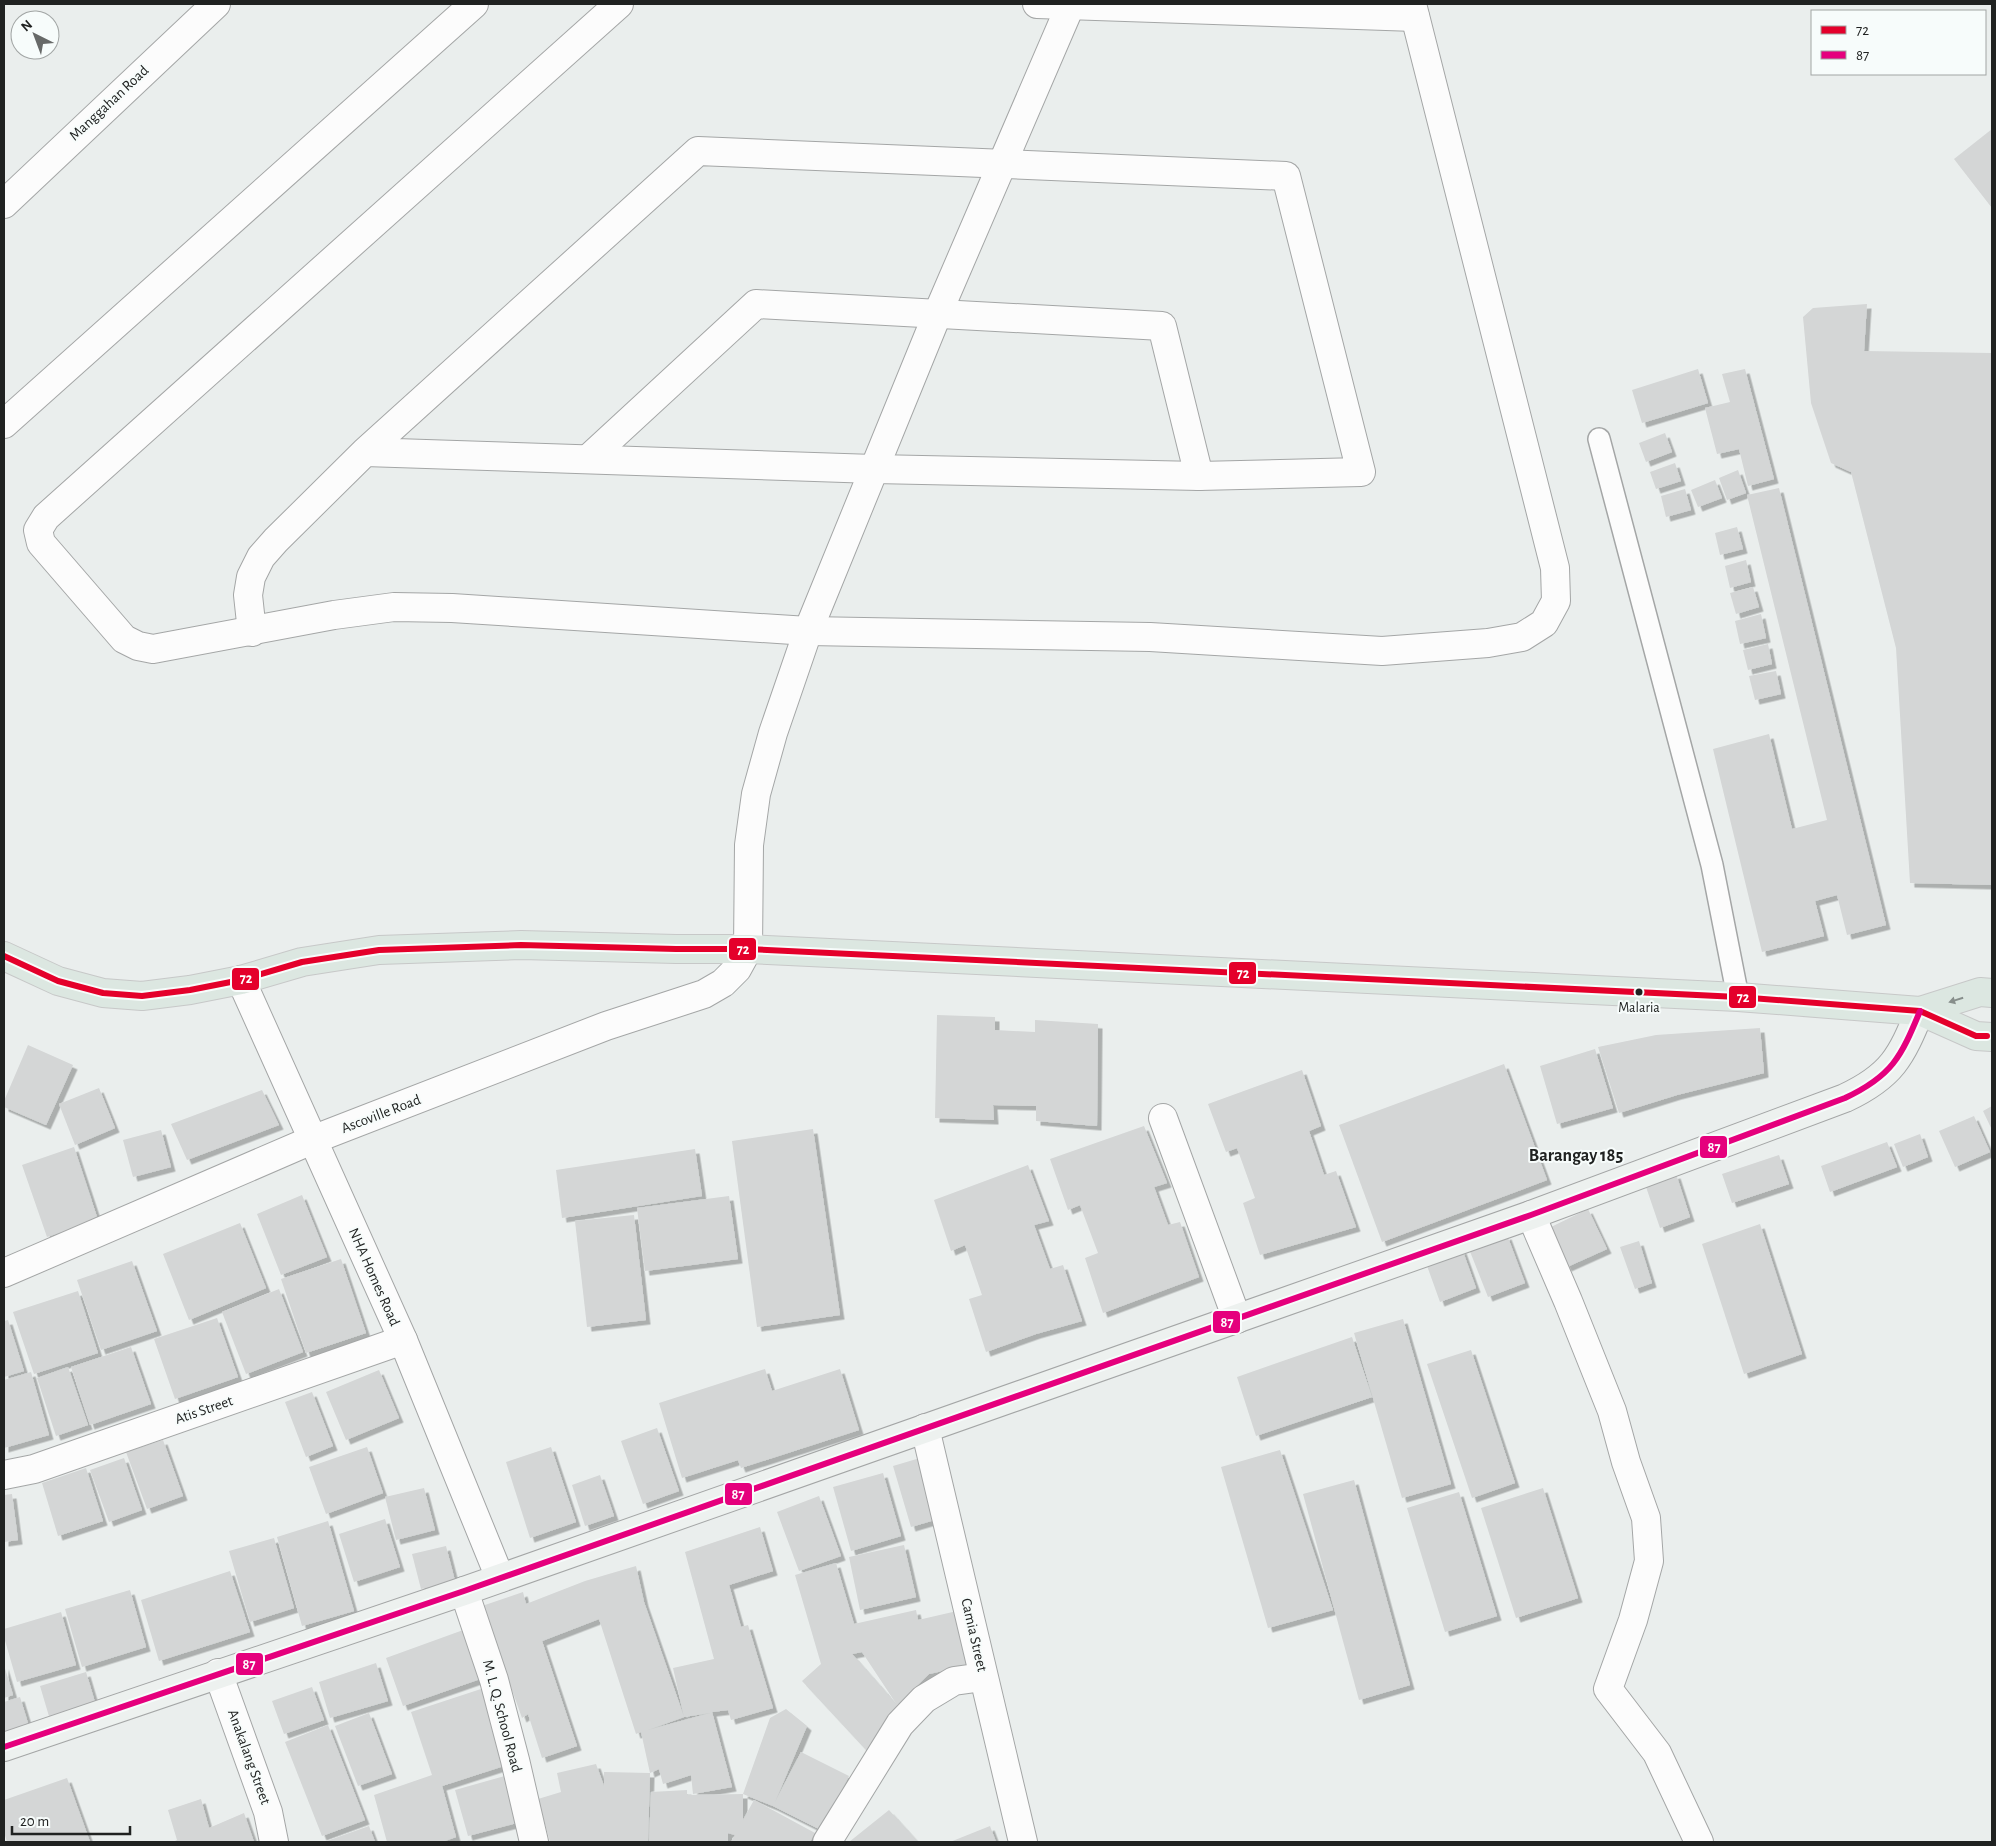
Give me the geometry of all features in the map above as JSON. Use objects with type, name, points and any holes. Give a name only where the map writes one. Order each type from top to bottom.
[{"type":"main road","points":[[4,956],[58,982],[103,993],[142,996],[190,990],[241,980],[302,962],[379,950],[521,945],[748,949],[1738,997],[1920,1011],[1976,1036],[1992,1037]]},
{"type":"main road","points":[[4,1747],[464,1591],[1237,1319],[1531,1215],[1836,1102],[1864,1090],[1883,1076],[1896,1061],[1920,1011],[1980,992],[1992,993]]},
{"type":"street","name":"Manggahan Road","points":[[4,204],[216,4]]},
{"type":"street","points":[[4,424],[474,4]]},
{"type":"street","points":[[619,4],[46,517],[38,530],[40,543],[124,639],[138,646],[153,649],[252,632],[334,615],[394,607],[452,608],[808,631],[1150,637],[1382,651],[1488,644],[1522,637],[1544,623],[1556,601],[1555,568],[1413,10],[1037,4]]},
{"type":"street","points":[[748,949],[749,845],[756,794],[773,733],[808,631],[874,469],[937,315],[1070,4]]},
{"type":"street","points":[[252,632],[248,595],[251,577],[261,557],[276,540],[365,452],[698,151],[1286,176],[1361,472],[1199,476],[874,469],[365,452]]},
{"type":"street","points":[[588,460],[756,304],[1162,326],[1199,476]]},
{"type":"street","name":"Ascoville Road","points":[[4,1274],[312,1140],[606,1026],[704,994],[723,983],[730,976],[748,949]]},
{"type":"street","name":"NHA Homes Road","points":[[241,980],[403,1340],[500,1578]]},
{"type":"street","points":[[1163,1118],[1237,1319]]},
{"type":"street","points":[[1531,1215],[1612,1411],[1626,1462],[1646,1518],[1649,1561],[1633,1620],[1608,1689],[1657,1753],[1699,1842]]},
{"type":"street","name":"Atis Street","points":[[4,1475],[34,1468],[403,1340]]},
{"type":"street","name":"Camia Street","points":[[925,1428],[1023,1842]]},
{"type":"street","name":"M. L. Q. School Road","points":[[464,1591],[494,1680],[534,1842]]},
{"type":"street","name":"Anakalang Street","points":[[218,1673],[268,1812],[274,1842]]},
{"type":"street","points":[[827,1842],[900,1724],[924,1699],[954,1681],[983,1678]]},
{"type":"lane","points":[[1599,438],[1712,865],[1738,997]]},
{"type":"building","points":[[1992,129],[1992,208],[1954,159]]},
{"type":"building","points":[[1867,304],[1864,351],[1992,353],[1992,885],[1910,883],[1896,648],[1851,472],[1831,463],[1811,403],[1803,317],[1813,308]]},
{"type":"building","points":[[1698,369],[1708,403],[1642,423],[1632,390]]},
{"type":"building","points":[[1745,369],[1774,479],[1748,486],[1739,449],[1717,454],[1705,408],[1730,402],[1722,374]]},
{"type":"building","points":[[1665,433],[1672,452],[1646,462],[1639,443]]},
{"type":"building","points":[[1675,463],[1681,481],[1656,489],[1650,472]]},
{"type":"building","points":[[1738,470],[1746,493],[1727,500],[1719,478]]},
{"type":"building","points":[[1715,480],[1722,498],[1698,507],[1691,490]]},
{"type":"building","points":[[1779,488],[1886,925],[1847,935],[1837,895],[1815,901],[1824,936],[1762,952],[1713,749],[1769,734],[1792,829],[1827,820],[1747,495]]},
{"type":"building","points":[[1685,489],[1691,510],[1666,517],[1661,496]]},
{"type":"building","points":[[1737,527],[1743,549],[1720,555],[1715,533]]},
{"type":"building","points":[[1746,560],[1751,582],[1730,588],[1725,566]]},
{"type":"building","points":[[1753,587],[1759,607],[1736,614],[1730,593]]},
{"type":"building","points":[[1761,614],[1766,638],[1740,644],[1735,621]]},
{"type":"building","points":[[1768,644],[1772,664],[1748,670],[1743,650]]},
{"type":"building","points":[[1776,671],[1781,694],[1755,700],[1749,676]]},
{"type":"building","points":[[937,1015],[995,1017],[995,1030],[1035,1032],[1035,1020],[1098,1024],[1097,1126],[1036,1121],[1036,1106],[993,1105],[994,1120],[935,1118]]},
{"type":"building","points":[[1760,1028],[1764,1073],[1677,1095],[1619,1113],[1598,1047],[1656,1035]]},
{"type":"building","points":[[28,1045],[73,1065],[46,1125],[4,1107],[4,1101]]},
{"type":"building","points":[[1595,1049],[1613,1108],[1557,1124],[1540,1066]]},
{"type":"building","points":[[1504,1064],[1547,1180],[1382,1242],[1339,1125]]},
{"type":"building","points":[[1302,1070],[1321,1126],[1309,1131],[1324,1175],[1336,1171],[1356,1227],[1260,1255],[1243,1203],[1255,1198],[1237,1148],[1226,1152],[1208,1104]]},
{"type":"building","points":[[99,1088],[115,1128],[75,1145],[59,1104]]},
{"type":"building","points":[[262,1090],[279,1125],[187,1160],[171,1124]]},
{"type":"building","points":[[1992,1106],[1992,1130],[1983,1111]]},
{"type":"building","points":[[1974,1116],[1990,1152],[1955,1167],[1939,1131]]},
{"type":"building","points":[[1144,1126],[1167,1183],[1154,1187],[1168,1225],[1180,1222],[1199,1277],[1103,1313],[1085,1258],[1098,1253],[1080,1205],[1068,1210],[1050,1159]]},
{"type":"building","points":[[813,1129],[840,1315],[757,1327],[732,1141]]},
{"type":"building","points":[[161,1130],[171,1167],[133,1177],[123,1140]]},
{"type":"building","points":[[1920,1134],[1928,1157],[1903,1167],[1894,1144]]},
{"type":"building","points":[[1887,1142],[1897,1167],[1830,1192],[1821,1166]]},
{"type":"building","points":[[74,1147],[98,1220],[47,1237],[22,1165]]},
{"type":"building","points":[[695,1149],[702,1196],[562,1218],[556,1170]]},
{"type":"building","points":[[1779,1155],[1789,1184],[1732,1203],[1722,1174]]},
{"type":"building","points":[[1028,1165],[1049,1221],[1034,1225],[1050,1269],[1063,1265],[1082,1321],[1036,1334],[986,1352],[969,1299],[982,1295],[965,1245],[951,1251],[934,1200]]},
{"type":"building","points":[[1676,1174],[1690,1217],[1660,1228],[1645,1184]]},
{"type":"building","points":[[302,1195],[327,1257],[281,1275],[257,1214]]},
{"type":"building","points":[[729,1196],[738,1259],[645,1271],[637,1208]]},
{"type":"building","points":[[1588,1209],[1607,1249],[1567,1267],[1549,1228]]},
{"type":"building","points":[[634,1215],[646,1320],[587,1327],[575,1221]]},
{"type":"building","points":[[240,1223],[266,1288],[189,1320],[163,1254]]},
{"type":"building","points":[[1760,1224],[1802,1354],[1744,1374],[1702,1244]]},
{"type":"building","points":[[1507,1235],[1525,1283],[1488,1297],[1469,1249]]},
{"type":"building","points":[[1639,1241],[1652,1283],[1635,1289],[1620,1247]]},
{"type":"building","points":[[1462,1249],[1476,1288],[1440,1302],[1426,1263]]},
{"type":"building","points":[[341,1259],[366,1333],[306,1353],[281,1279]]},
{"type":"building","points":[[132,1261],[157,1331],[101,1350],[77,1280]]},
{"type":"building","points":[[279,1289],[303,1352],[246,1374],[222,1312]]},
{"type":"building","points":[[78,1291],[98,1353],[34,1374],[13,1312]]},
{"type":"building","points":[[217,1318],[238,1377],[175,1399],[154,1339]]},
{"type":"building","points":[[1403,1319],[1451,1484],[1402,1498],[1354,1333]]},
{"type":"building","points":[[8,1320],[24,1371],[4,1377],[4,1321]]},
{"type":"building","points":[[1352,1337],[1372,1397],[1256,1436],[1237,1377]]},
{"type":"building","points":[[131,1347],[151,1404],[90,1425],[71,1367]]},
{"type":"building","points":[[1471,1350],[1515,1483],[1472,1498],[1427,1364]]},
{"type":"building","points":[[68,1367],[88,1425],[56,1436],[37,1378]]},
{"type":"building","points":[[765,1369],[772,1391],[840,1369],[859,1430],[741,1468],[738,1460],[682,1478],[659,1403]]},
{"type":"building","points":[[379,1370],[399,1418],[346,1440],[326,1392]]},
{"type":"building","points":[[31,1372],[49,1435],[4,1448],[4,1380]]},
{"type":"building","points":[[312,1392],[333,1446],[306,1457],[285,1402]]},
{"type":"building","points":[[657,1428],[679,1491],[643,1504],[621,1441]]},
{"type":"building","points":[[163,1440],[183,1496],[147,1509],[126,1452]]},
{"type":"building","points":[[367,1447],[383,1493],[326,1514],[309,1467]]},
{"type":"building","points":[[551,1447],[576,1522],[530,1538],[506,1462]]},
{"type":"building","points":[[1280,1450],[1333,1610],[1268,1628],[1221,1467]]},
{"type":"building","points":[[124,1458],[142,1510],[109,1522],[90,1470]]},
{"type":"building","points":[[920,1458],[938,1519],[911,1527],[893,1466]]},
{"type":"building","points":[[86,1468],[103,1521],[58,1536],[42,1483]]},
{"type":"building","points":[[883,1473],[901,1536],[851,1551],[833,1487]]},
{"type":"building","points":[[600,1475],[614,1516],[585,1526],[572,1485]]},
{"type":"building","points":[[1354,1480],[1410,1685],[1359,1700],[1303,1494]]},
{"type":"building","points":[[424,1488],[435,1530],[396,1540],[385,1497]]},
{"type":"building","points":[[1543,1488],[1578,1598],[1516,1618],[1481,1508]]},
{"type":"building","points":[[1459,1492],[1497,1616],[1445,1632],[1407,1508]]},
{"type":"building","points":[[12,1494],[18,1540],[4,1542],[4,1495]]},
{"type":"building","points":[[819,1496],[841,1556],[799,1571],[777,1512]]},
{"type":"building","points":[[385,1519],[400,1567],[354,1582],[339,1534]]},
{"type":"building","points":[[328,1521],[354,1611],[302,1626],[277,1537]]},
{"type":"building","points":[[760,1527],[773,1571],[729,1585],[741,1627],[748,1625],[773,1708],[731,1720],[728,1710],[712,1712],[732,1787],[693,1794],[691,1775],[663,1784],[659,1769],[650,1773],[641,1732],[636,1734],[599,1619],[542,1641],[577,1746],[542,1758],[528,1714],[522,1718],[482,1606],[523,1592],[526,1604],[585,1581],[636,1566],[644,1602],[684,1717],[673,1668],[714,1659],[685,1552]],"holes":[[[710,1713],[648,1730],[684,1717]]]},
{"type":"building","points":[[274,1538],[294,1608],[250,1622],[229,1551]]},
{"type":"building","points":[[904,1545],[916,1597],[860,1610],[849,1557]]},
{"type":"building","points":[[446,1546],[455,1581],[421,1589],[412,1554]]},
{"type":"building","points":[[836,1563],[854,1624],[916,1610],[918,1620],[957,1611],[969,1665],[929,1674],[897,1705],[900,1708],[867,1751],[802,1681],[821,1664],[795,1575]],"holes":[[[862,1652],[897,1705],[852,1654]]]},
{"type":"building","points":[[230,1571],[250,1632],[159,1661],[141,1600]]},
{"type":"building","points":[[130,1590],[146,1647],[82,1667],[65,1609]]},
{"type":"building","points":[[61,1612],[76,1665],[17,1682],[4,1637],[4,1629]]},
{"type":"building","points":[[466,1629],[483,1678],[403,1706],[386,1658]]},
{"type":"building","points":[[376,1663],[388,1701],[330,1718],[319,1682]]},
{"type":"building","points":[[4,1665],[13,1695],[4,1698]]},
{"type":"building","points":[[86,1672],[97,1709],[51,1723],[40,1686]]},
{"type":"building","points":[[312,1687],[324,1720],[284,1734],[272,1701]]},
{"type":"building","points":[[484,1688],[510,1764],[442,1786],[456,1837],[442,1842],[387,1842],[374,1795],[432,1775],[411,1712]]},
{"type":"building","points":[[20,1697],[31,1733],[4,1742],[4,1702]]},
{"type":"building","points":[[786,1709],[807,1726],[775,1802],[801,1752],[849,1776],[821,1830],[773,1806],[743,1794],[770,1718]]},
{"type":"building","points":[[369,1713],[392,1774],[358,1786],[335,1726]]},
{"type":"building","points":[[328,1725],[365,1820],[322,1836],[285,1742]]},
{"type":"building","points":[[596,1764],[604,1786],[604,1772],[650,1773],[648,1842],[550,1842],[538,1799],[561,1792],[557,1773]]},
{"type":"building","points":[[512,1774],[524,1821],[468,1836],[455,1790]]},
{"type":"building","points":[[67,1778],[90,1842],[7,1842],[4,1832],[4,1800]]},
{"type":"building","points":[[687,1790],[687,1795],[743,1794],[743,1820],[754,1800],[815,1833],[810,1842],[731,1842],[735,1835],[728,1833],[728,1842],[649,1842],[651,1792]]},
{"type":"building","points":[[201,1799],[209,1828],[244,1813],[254,1842],[173,1842],[177,1840],[168,1810]]},
{"type":"building","points":[[889,1810],[918,1842],[849,1842]]},
{"type":"building","points":[[369,1826],[375,1842],[324,1842]]},
{"type":"building","points":[[990,1826],[996,1842],[950,1842]]},
{"type":"transit line","name":"72","points":[[4,956],[58,981],[103,993],[142,996],[190,990],[241,980],[302,962],[379,950],[521,945],[748,949],[1738,997],[1920,1011],[1976,1036],[1987,1036]]},
{"type":"transit line","name":"87","points":[[4,1747],[464,1591],[1531,1215],[1845,1098],[1874,1082],[1893,1064],[1907,1041],[1920,1011]]},
{"type":"place","name":"Malaria","points":[[1639,992]]},
{"type":"district","name":"Barangay 185","points":[[1576,1156]]}]
